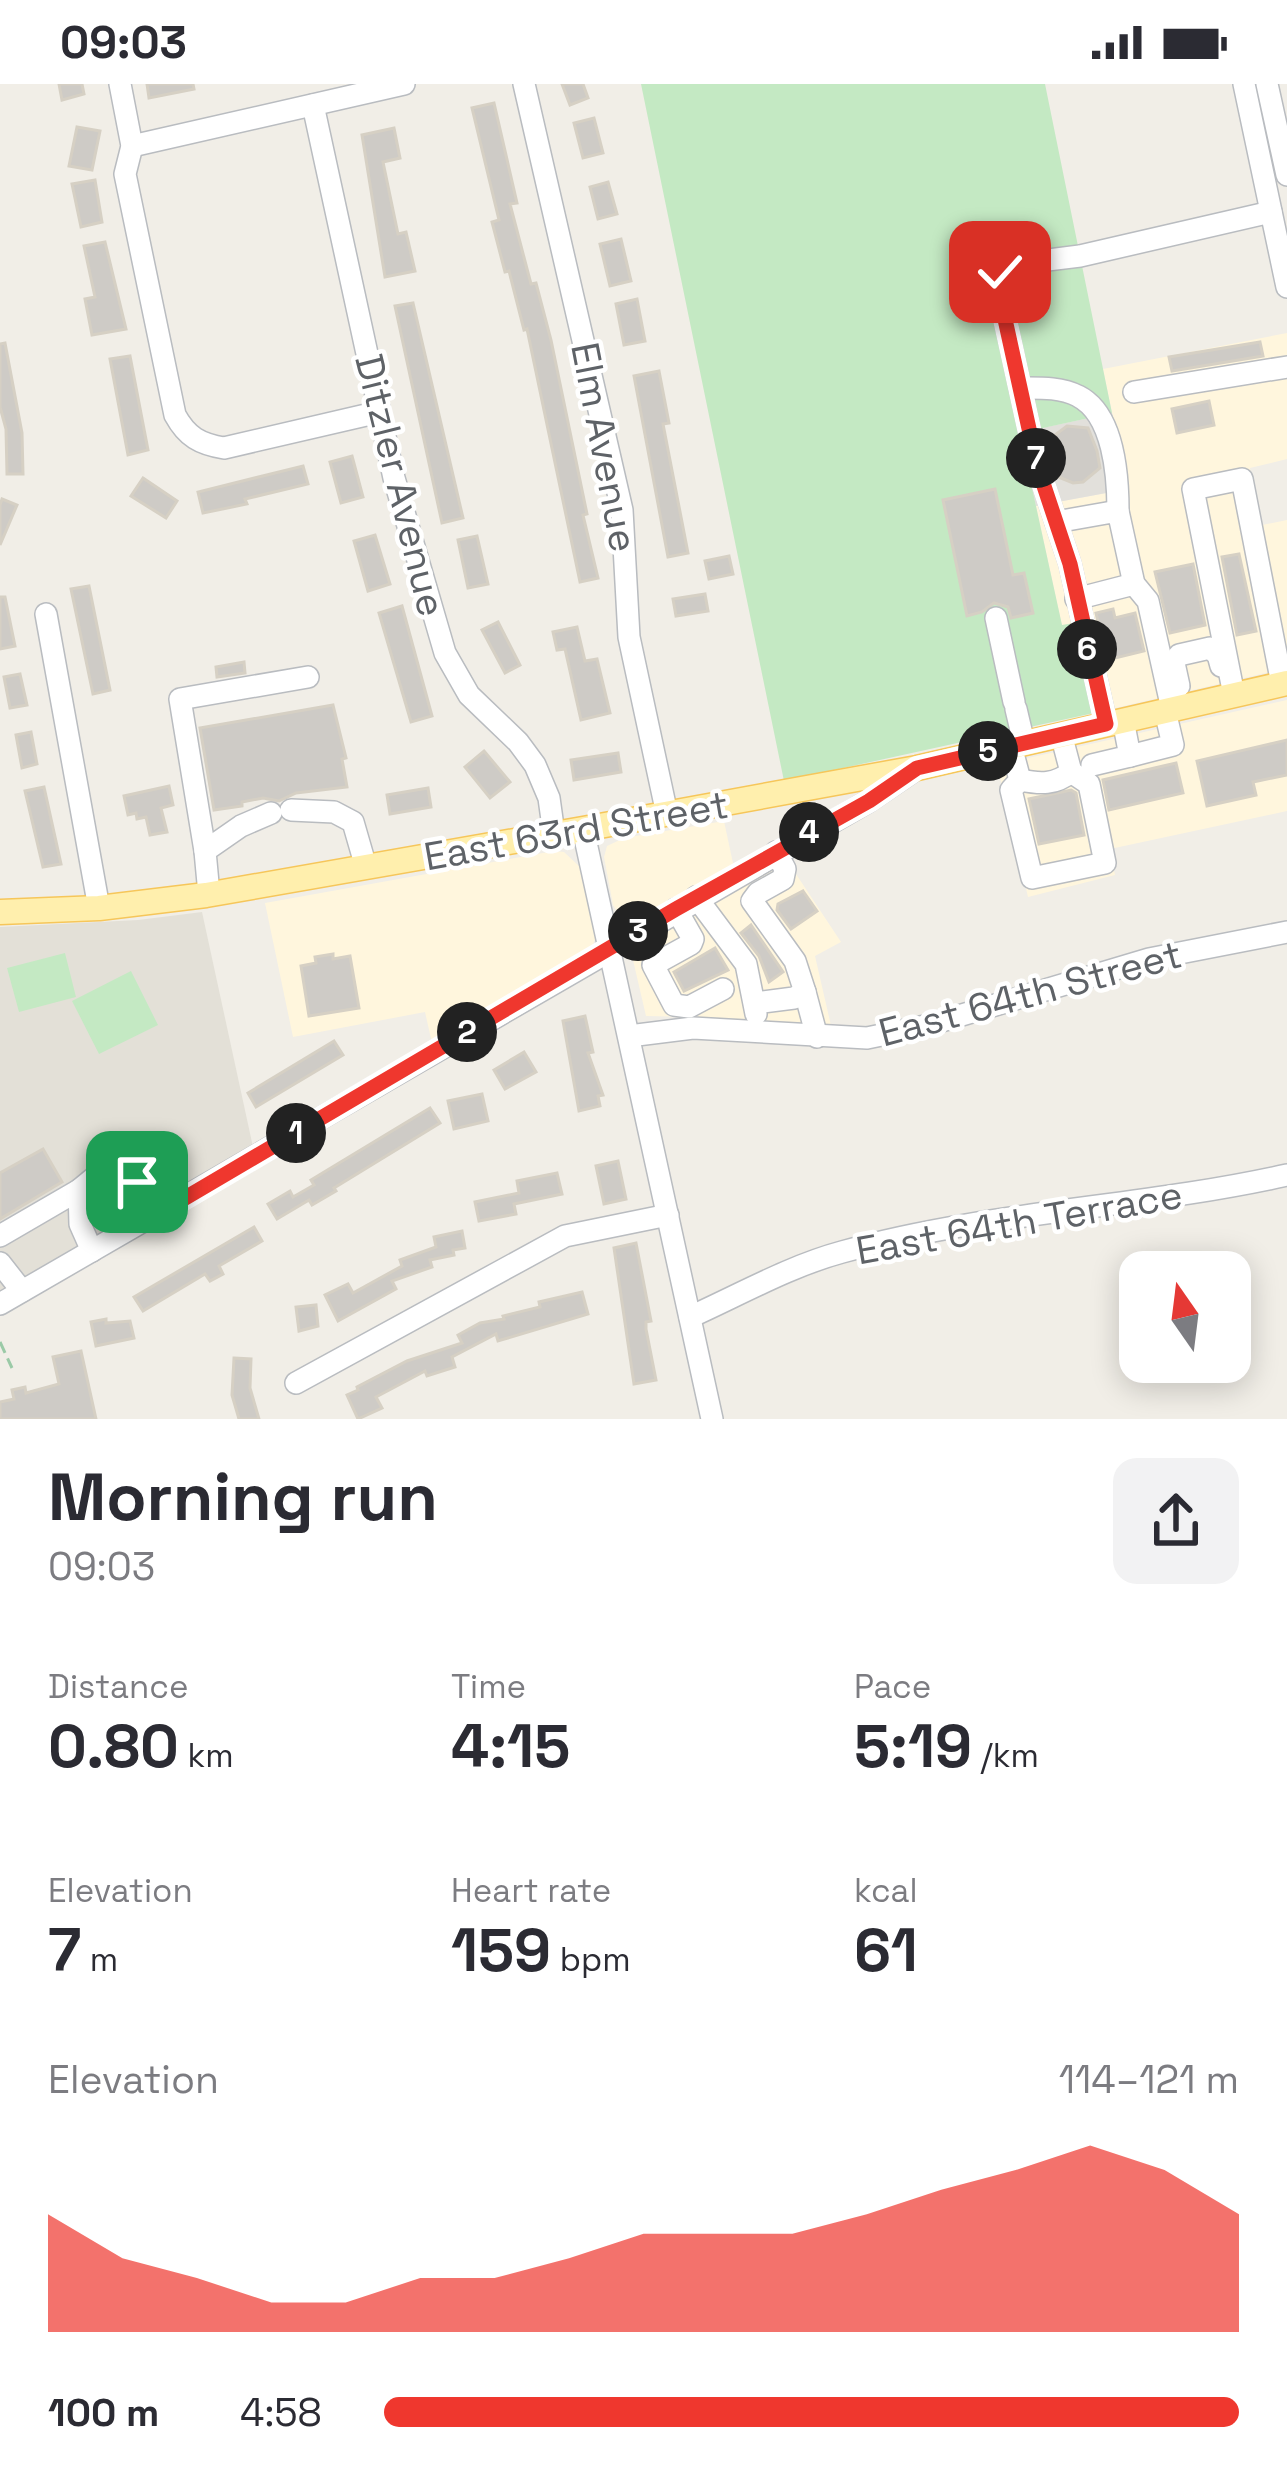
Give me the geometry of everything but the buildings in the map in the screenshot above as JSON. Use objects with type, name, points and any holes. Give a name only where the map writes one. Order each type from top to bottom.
[{"type":"main road","name":"East 63rd Street","points":[[0,912],[99,908],[209,894],[583,829],[917,768],[1284,683]]},
{"type":"street","points":[[120,84],[132,146],[125,174],[175,415],[183,430],[198,442],[224,448],[379,412]]},
{"type":"street","points":[[132,146],[404,84]]},
{"type":"street","name":"Elm Avenue","points":[[524,84],[622,510],[629,637],[667,814]]},
{"type":"street","points":[[1244,84],[1276,203],[1287,287]]},
{"type":"street","points":[[1267,84],[1287,175]]},
{"type":"street","name":"Ditzler Avenue","points":[[314,104],[379,412],[445,653],[470,695],[535,765],[549,799],[554,834]]},
{"type":"street","points":[[1130,756],[1115,722],[1037,465],[997,283],[1008,266],[1080,256],[1276,203]]},
{"type":"street","points":[[1134,392],[1287,367]]},
{"type":"street","points":[[1020,388],[1079,396],[1102,420],[1134,584],[1148,602],[1173,709]]},
{"type":"street","points":[[1231,696],[1193,489],[1242,479],[1284,683]]},
{"type":"street","points":[[1056,523],[1118,511]]},
{"type":"street","points":[[1076,598],[1134,584]]},
{"type":"street","points":[[46,614],[99,908]]},
{"type":"street","points":[[996,618],[1015,705],[1020,779],[1011,790],[1032,878],[1105,862],[1089,784],[1061,734]]},
{"type":"street","points":[[1020,779],[1039,784],[1061,780],[1082,768],[1170,748],[1174,663],[1179,655],[1215,650],[1231,696]]},
{"type":"street","points":[[209,894],[180,699],[308,677]]},
{"type":"street","points":[[0,1304],[869,801],[917,768]]},
{"type":"street","points":[[206,851],[241,826],[281,812],[334,812],[353,822],[366,867]]},
{"type":"street","points":[[583,829],[712,1419]]},
{"type":"street","points":[[776,852],[785,869],[783,878],[752,901],[795,961],[817,1037]]},
{"type":"street","points":[[686,903],[746,964],[754,1033]]},
{"type":"street","points":[[686,903],[691,944],[653,964],[674,1005],[689,1006],[723,989],[716,1030]]},
{"type":"street","name":"East 64th Street","points":[[629,1036],[657,1030],[716,1030],[867,1038],[925,1026],[1149,959],[1287,932]]},
{"type":"street","points":[[754,1003],[805,992]]},
{"type":"street","points":[[0,1236],[96,1176],[121,1172],[137,1182],[158,1214]]},
{"type":"street","name":"East 64th Terrace","points":[[690,1317],[835,1253],[970,1223],[1287,1175]]},
{"type":"street","points":[[79,1190],[80,1224],[92,1251]]},
{"type":"street","points":[[296,1383],[565,1236],[668,1215]]},
{"type":"street","points":[[0,1263],[22,1291]]},
{"type":"path","points":[[0,1342],[12,1368]]},
{"type":"shaded area","points":[[1287,333],[1287,459],[1250,468],[1262,525],[1287,520],[1287,668],[1094,713],[1074,623],[1062,626],[1036,506],[1128,489],[1103,369]]},
{"type":"shaded area","points":[[1112,413],[1128,489],[1036,506],[1019,433]]},
{"type":"shaded area","points":[[1287,700],[1287,811],[1110,849],[1115,875],[1028,897],[997,765]]},
{"type":"shaded area","points":[[724,821],[734,868],[644,921],[622,920],[613,905],[604,857],[607,846],[624,838]]},
{"type":"shaded area","points":[[564,852],[581,868],[597,935],[590,951],[432,1043],[425,1012],[293,1037],[265,903]]},
{"type":"shaded area","points":[[786,859],[841,942],[815,956],[832,1030],[646,1016],[633,960],[636,949]]},
{"type":"shaded area","points":[[202,912],[253,1147],[0,1296],[0,927]]},
{"type":"green space","points":[[641,84],[1045,84],[1112,413],[1020,433],[1062,625],[1074,623],[1094,713],[784,781]]},
{"type":"green space","points":[[65,953],[76,997],[19,1012],[7,968]]},
{"type":"green space","points":[[131,971],[158,1025],[99,1054],[72,1001]]},
{"type":"route","points":[[137,1182],[158,1214],[869,801],[917,768],[1106,724],[1070,564],[1037,465],[997,283],[1000,272]]}]
